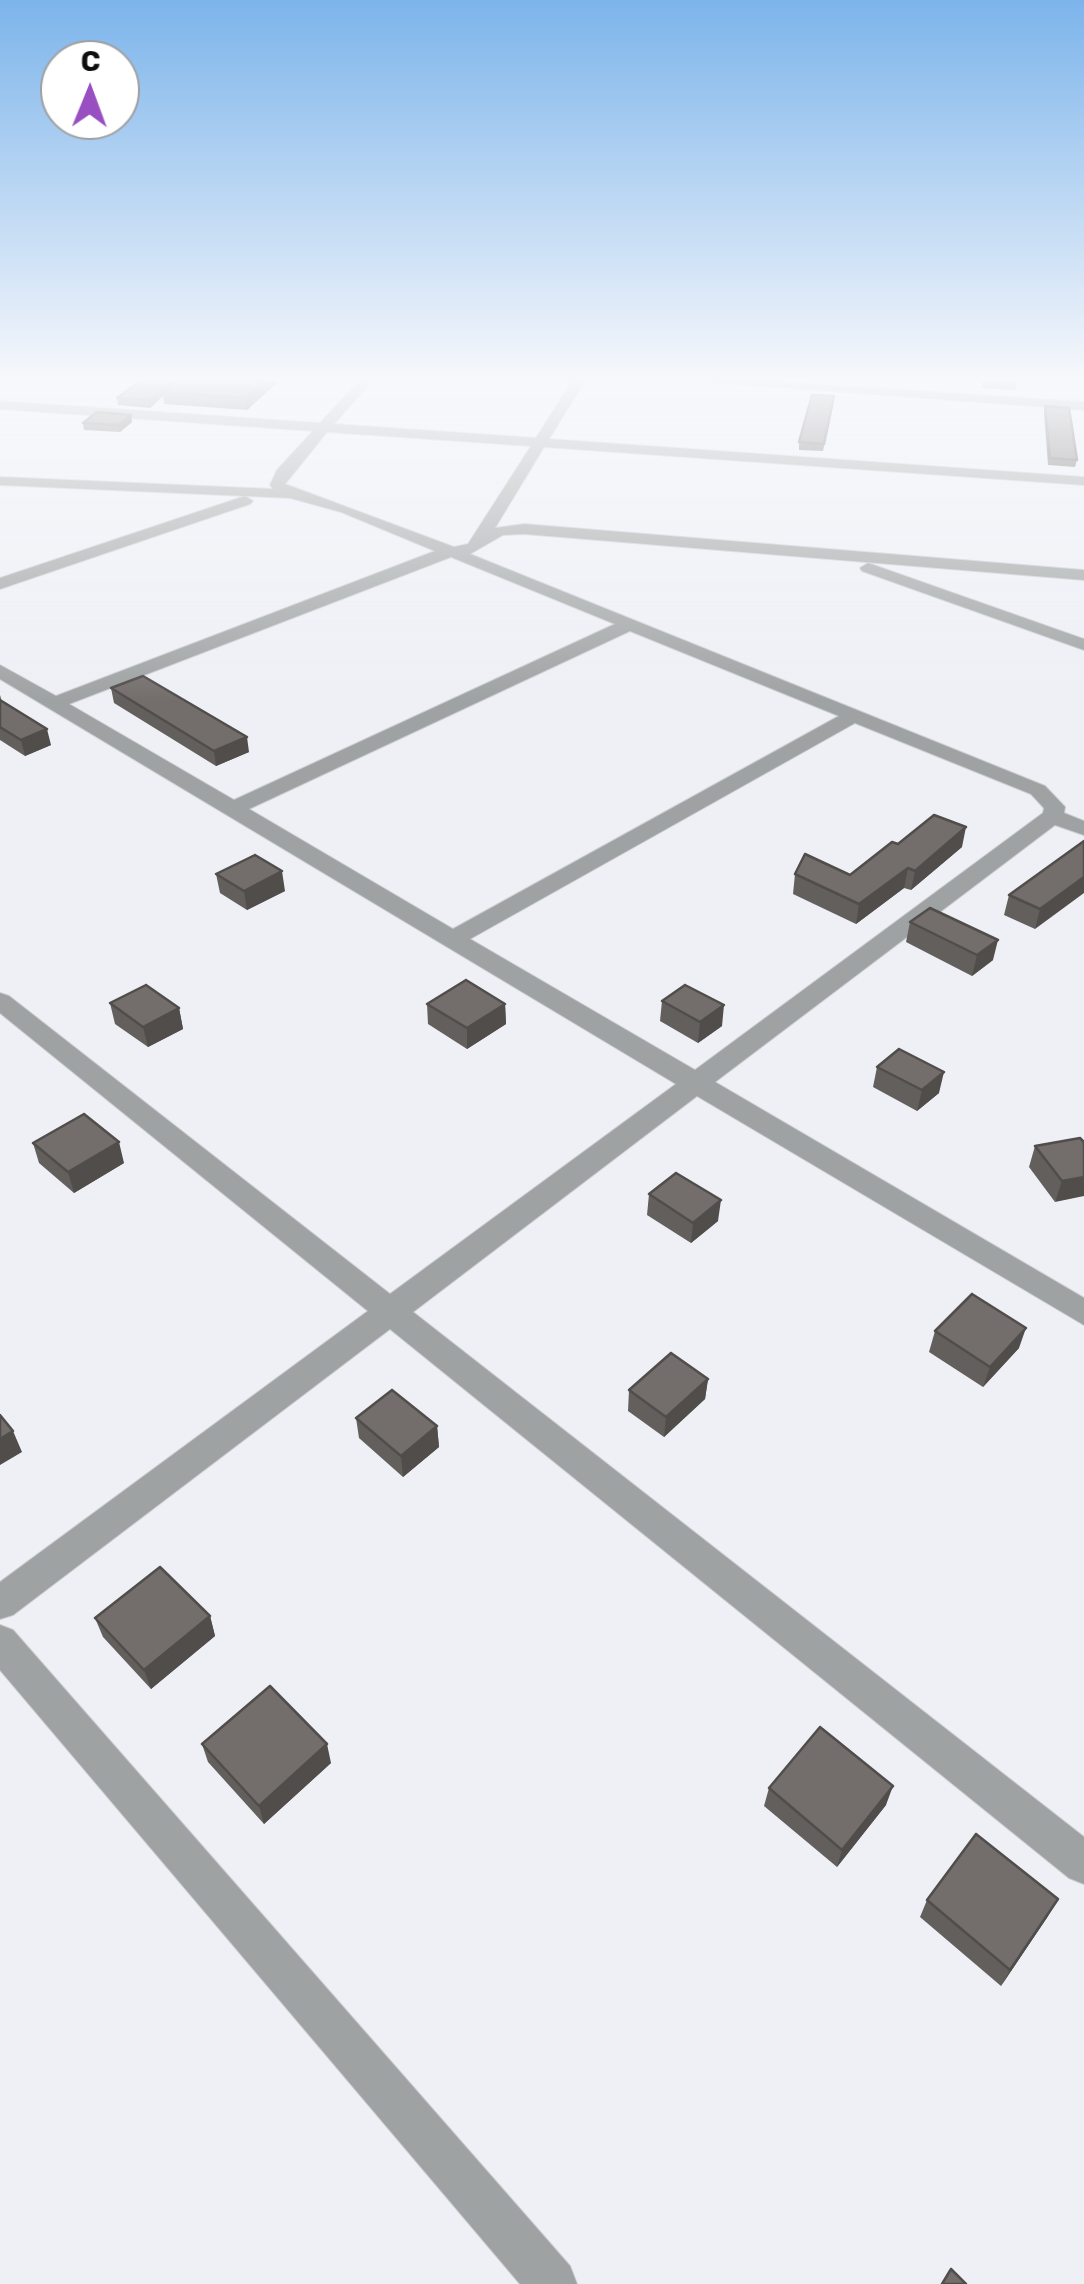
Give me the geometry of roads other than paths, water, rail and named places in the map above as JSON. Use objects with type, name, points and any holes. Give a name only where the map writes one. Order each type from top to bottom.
[{"type":"street","points":[[0,1603],[1053,816],[1055,807],[1038,790],[346,509],[291,494],[132,488]]},
{"type":"street","points":[[281,488],[291,494]]},
{"type":"street","points":[[54,703],[437,555],[474,548],[512,488]]},
{"type":"street","points":[[0,584],[260,495]]},
{"type":"street","points":[[481,538],[524,529],[1084,575]]},
{"type":"street","points":[[833,555],[1084,646]]},
{"type":"street","points":[[234,808],[630,624]]},
{"type":"street","points":[[0,671],[1084,1313]]},
{"type":"street","points":[[452,939],[855,715]]},
{"type":"street","points":[[1053,816],[1084,829]]},
{"type":"street","points":[[0,1001],[1084,1863]]},
{"type":"street","points":[[0,1642],[552,2284]]}]
